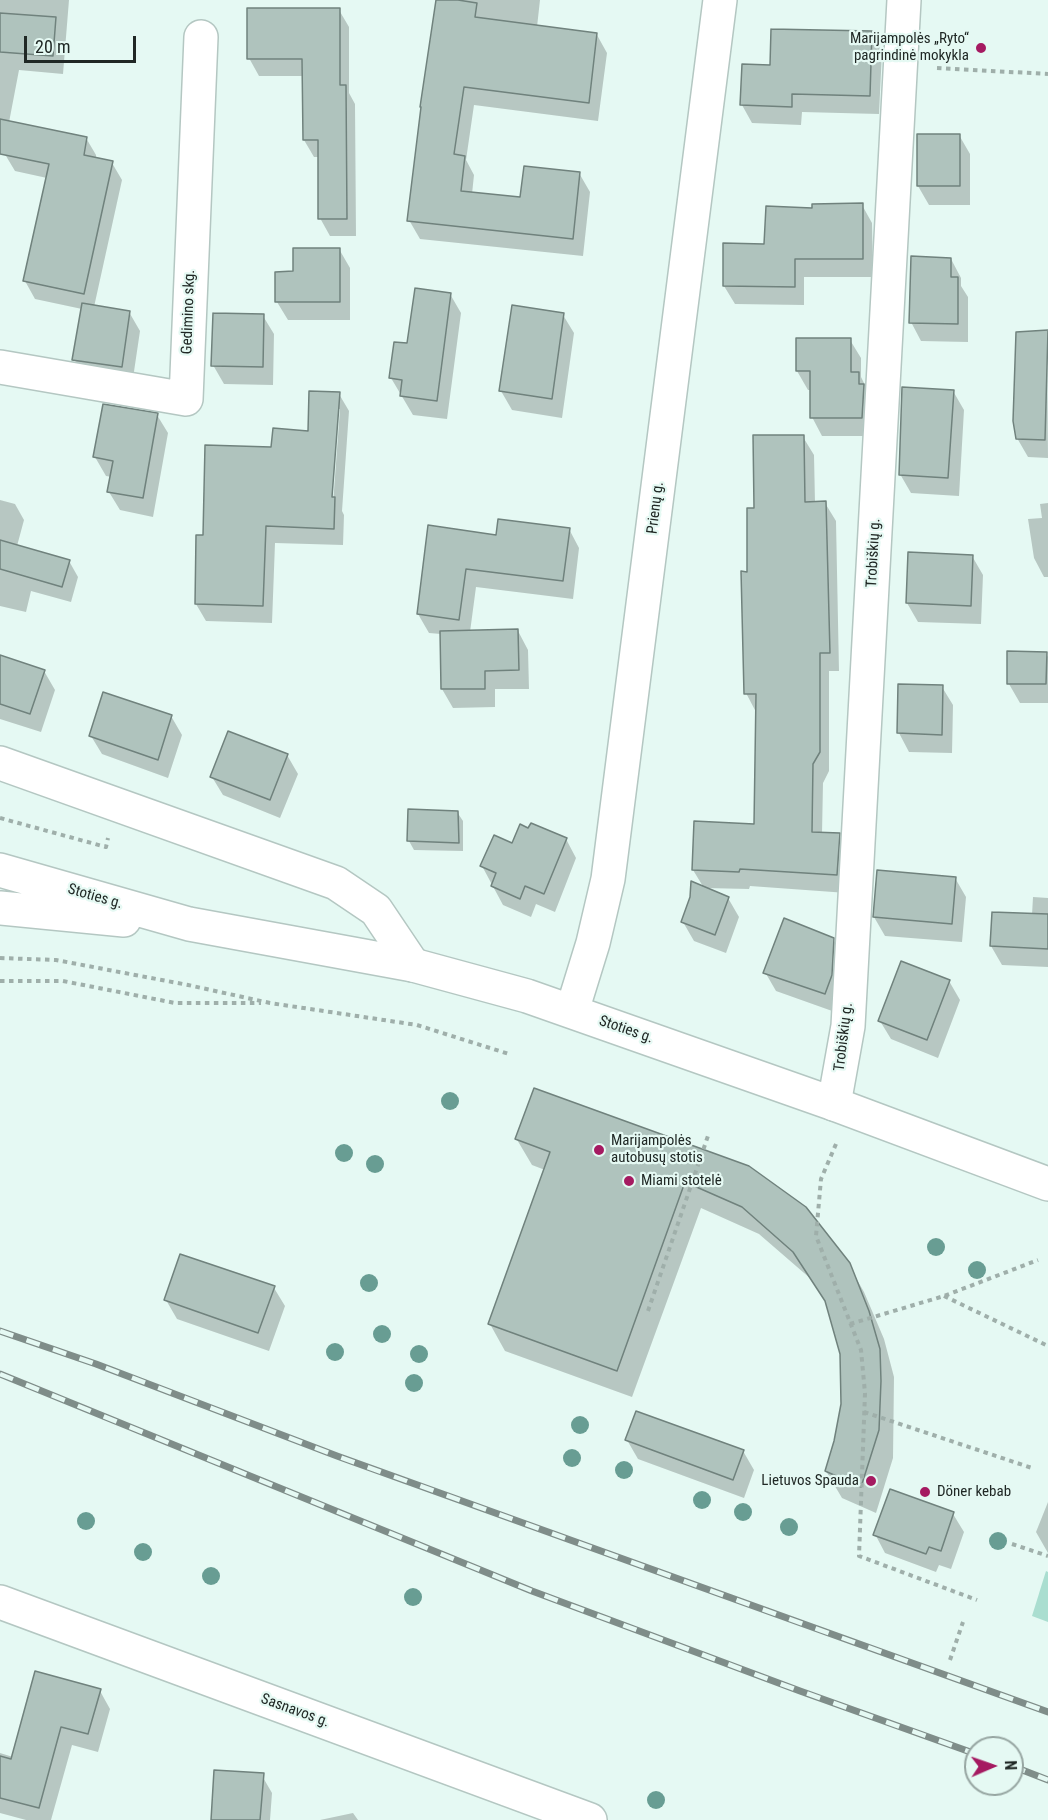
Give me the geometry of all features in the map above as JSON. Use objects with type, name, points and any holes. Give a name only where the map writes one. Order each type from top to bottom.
[{"type":"street","name":"Prienų g.","points":[[572,1011],[593,943],[608,879],[720,0]]},
{"type":"street","name":"Trobiškių g.","points":[[843,1107],[904,0]]},
{"type":"street","name":"Gedimino skg.","points":[[0,367],[186,399],[201,37]]},
{"type":"street","points":[[0,763],[336,883],[376,910],[413,965]]},
{"type":"street","name":"Stoties g.","points":[[0,870],[189,924],[413,965],[527,996],[843,1107],[1048,1184]]},
{"type":"street","name":"Stoties g.","points":[[0,908],[189,924]]},
{"type":"street","points":[[0,922],[80,916]]},
{"type":"street","name":"Sasnavos g.","points":[[0,1602],[590,1820]]},
{"type":"path","points":[[900,66],[1048,74]]},
{"type":"path","points":[[0,818],[106,846]]},
{"type":"path","points":[[0,958],[56,960],[270,1003],[417,1025],[509,1054]]},
{"type":"path","points":[[0,981],[63,981],[175,1003],[270,1003]]},
{"type":"path","points":[[843,1107],[821,1179],[816,1236],[861,1350],[865,1392],[859,1556],[977,1600]]},
{"type":"path","points":[[648,1311],[709,1133]]},
{"type":"path","points":[[663,1244],[671,1248]]},
{"type":"path","points":[[850,1324],[944,1296],[1038,1260]]},
{"type":"path","points":[[944,1296],[1048,1346]]},
{"type":"path","points":[[864,1412],[1032,1468]]},
{"type":"path","points":[[1012,1544],[1048,1556]]},
{"type":"path","points":[[950,1660],[963,1622]]},
{"type":"green space","points":[[1046,1571],[1048,1572],[1048,1622],[1032,1616]]},
{"type":"building","points":[[436,0],[477,3],[475,17],[597,33],[589,103],[464,87],[454,154],[465,156],[461,191],[520,197],[524,166],[580,172],[573,239],[407,221],[420,107]]},
{"type":"building","points":[[247,8],[340,8],[340,85],[346,85],[347,219],[318,219],[318,140],[303,140],[302,59],[247,59]]},
{"type":"building","points":[[0,13],[56,17],[53,56],[0,52]]},
{"type":"building","points":[[771,29],[872,31],[870,96],[792,94],[792,107],[740,105],[742,64],[770,65]]},
{"type":"building","points":[[0,119],[87,137],[84,155],[113,161],[84,294],[23,281],[49,164],[0,154]]},
{"type":"building","points":[[917,134],[960,134],[960,186],[917,186]]},
{"type":"building","points":[[863,203],[863,259],[795,259],[795,287],[723,286],[723,243],[764,244],[766,206],[812,208],[812,204]]},
{"type":"building","points":[[293,248],[340,248],[340,302],[275,302],[275,272],[293,271]]},
{"type":"building","points":[[911,256],[951,258],[951,277],[958,277],[958,324],[909,323]]},
{"type":"building","points":[[415,288],[451,293],[437,401],[400,396],[402,380],[389,378],[394,342],[407,343]]},
{"type":"building","points":[[82,303],[130,311],[122,367],[72,360]]},
{"type":"building","points":[[512,305],[564,313],[552,399],[499,391]]},
{"type":"building","points":[[213,313],[264,314],[263,367],[211,366]]},
{"type":"building","points":[[1048,330],[1045,440],[1016,439],[1013,421],[1016,332]]},
{"type":"building","points":[[796,338],[851,338],[851,372],[859,372],[859,384],[864,384],[862,418],[810,418],[810,371],[796,371]]},
{"type":"building","points":[[902,387],[954,390],[948,478],[899,475]]},
{"type":"building","points":[[309,391],[340,392],[332,497],[335,497],[334,529],[266,526],[263,606],[195,604],[196,535],[203,535],[205,445],[271,447],[273,428],[308,431]]},
{"type":"building","points":[[103,404],[158,413],[143,498],[107,492],[113,461],[93,457]]},
{"type":"building","points":[[753,435],[804,435],[805,502],[826,501],[830,653],[820,653],[820,752],[813,764],[812,832],[840,833],[837,875],[740,869],[739,872],[692,870],[694,821],[754,824],[756,694],[744,694],[741,571],[747,572],[747,508],[754,508]]},
{"type":"building","points":[[498,519],[570,528],[563,581],[466,569],[459,620],[417,614],[428,525],[496,535]]},
{"type":"building","points":[[0,540],[70,560],[62,587],[0,569]]},
{"type":"building","points":[[908,552],[973,555],[971,606],[906,603]]},
{"type":"building","points":[[518,629],[519,670],[485,671],[485,689],[441,689],[440,631]]},
{"type":"building","points":[[1007,651],[1047,652],[1046,684],[1007,684]]},
{"type":"building","points":[[0,655],[45,670],[30,714],[0,704]]},
{"type":"building","points":[[898,684],[943,685],[942,735],[897,733]]},
{"type":"building","points":[[103,692],[172,715],[158,760],[89,736]]},
{"type":"building","points":[[228,731],[288,754],[270,800],[210,777]]},
{"type":"building","points":[[408,809],[458,811],[459,843],[407,841]]},
{"type":"building","points":[[531,823],[567,838],[544,894],[525,886],[520,899],[491,886],[496,873],[480,866],[494,835],[512,843],[520,824],[528,828]]},
{"type":"building","points":[[877,870],[956,877],[952,924],[873,917]]},
{"type":"building","points":[[691,881],[729,897],[715,935],[681,922],[690,897]]},
{"type":"building","points":[[992,912],[1048,914],[1048,949],[990,946]]},
{"type":"building","points":[[784,918],[834,938],[832,975],[825,994],[763,973]]},
{"type":"building","points":[[901,961],[950,980],[927,1040],[878,1021]]},
{"type":"building","points":[[534,1088],[749,1166],[806,1207],[850,1263],[869,1311],[880,1349],[879,1430],[861,1487],[825,1471],[841,1404],[840,1354],[825,1301],[793,1252],[742,1207],[685,1182],[617,1371],[488,1324],[550,1152],[515,1139]]},
{"type":"building","points":[[180,1254],[275,1286],[258,1333],[164,1300]]},
{"type":"building","points":[[636,1411],[744,1450],[733,1480],[625,1440]]},
{"type":"building","points":[[890,1489],[954,1512],[941,1551],[929,1547],[926,1554],[873,1535]]},
{"type":"building","points":[[35,1671],[101,1689],[88,1734],[61,1727],[39,1808],[0,1798],[0,1756],[11,1759]]},
{"type":"building","points":[[214,1770],[264,1773],[260,1820],[211,1820]]},
{"type":"railway","points":[[0,1331],[96,1364],[337,1456],[1048,1712]]},
{"type":"railway","points":[[0,1374],[532,1591],[964,1750]]},
{"type":"railway","points":[[1024,1771],[1048,1780]]},
{"type":"place","name":"Marijampolės „Ryto“ pagrindinė mokykla","points":[[981,48]]},
{"type":"place","name":"Marijampolės autobusų stotis","points":[[599,1150]]},
{"type":"place","name":"Miami stotelė","points":[[629,1181]]},
{"type":"place","name":"Lietuvos Spauda","points":[[871,1481]]},
{"type":"place","name":"Döner kebab","points":[[925,1492]]}]
